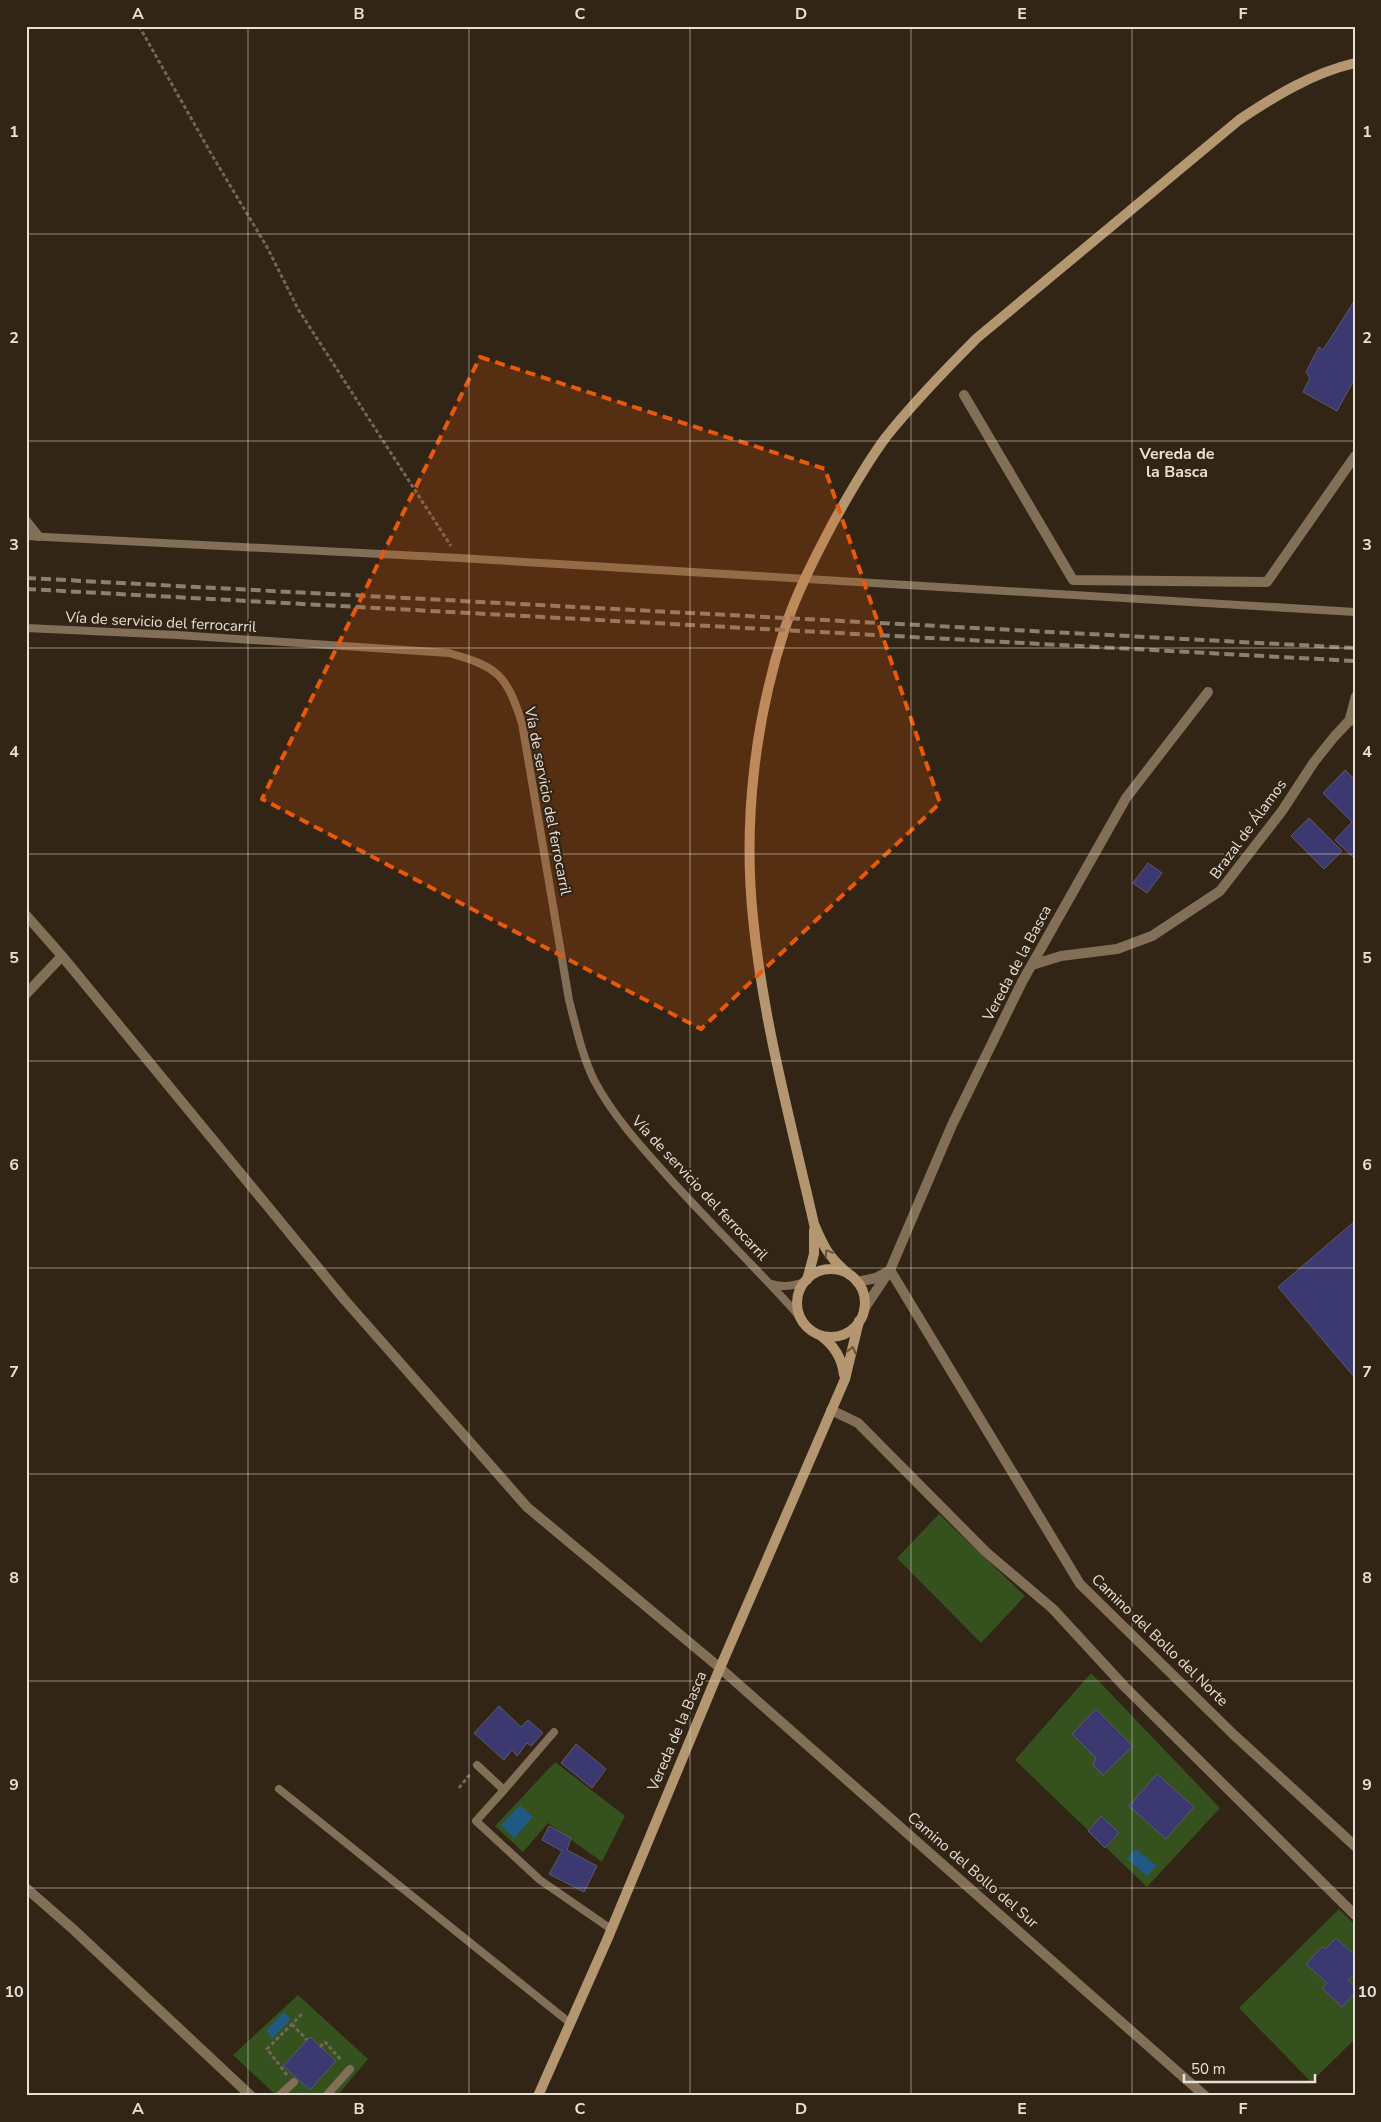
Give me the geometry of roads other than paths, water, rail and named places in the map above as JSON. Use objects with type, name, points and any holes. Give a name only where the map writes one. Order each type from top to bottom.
[{"type":"street","points":[[821,1336],[843,1335],[855,1327],[864,1309],[862,1290],[854,1279],[832,1260],[825,1250],[814,1224],[765,1002],[752,916],[749,848],[751,800],[757,753],[775,662],[785,626],[812,564],[841,508],[885,439],[940,375],[977,338],[1240,120],[1273,97],[1300,83],[1355,63]]},
{"type":"street","points":[[964,395],[1073,580],[1267,582],[1355,456]]},
{"type":"street","points":[[26,521],[38,536]]},
{"type":"street","name":"Vereda de la Basca","points":[[864,1309],[890,1270],[952,1126],[1022,982],[1126,798],[1208,692]]},
{"type":"street","name":"Brazal de Álamos","points":[[1032,965],[1061,956],[1117,949],[1152,936],[1220,891],[1282,811],[1314,762],[1352,721]]},
{"type":"street","name":"Camino del Bollo del Sur","points":[[26,915],[62,956],[343,1298],[527,1507],[720,1668],[1205,2096]]},
{"type":"street","points":[[26,994],[62,956]]},
{"type":"street","points":[[814,1224],[814,1254],[805,1281],[798,1294],[797,1302],[800,1317],[809,1329],[821,1336],[833,1347],[838,1355],[845,1379]]},
{"type":"street","points":[[805,1281],[823,1270],[842,1271],[854,1279],[876,1278],[890,1270]]},
{"type":"street","name":"Camino del Bollo del Norte","points":[[890,1270],[1080,1584],[1212,1714],[1355,1846]]},
{"type":"street","name":"Vereda de la Basca","points":[[538,2096],[845,1379],[859,1321]]},
{"type":"street","points":[[831,1410],[858,1423],[986,1552],[1053,1609],[1124,1686],[1355,1915]]},
{"type":"street","points":[[26,1888],[74,1930],[251,2096]]},
{"type":"lane","points":[[26,536],[459,558],[1355,612]]},
{"type":"lane","name":"Vía de servicio del ferrocarril","points":[[26,628],[178,635],[449,653],[480,662],[500,676],[513,696],[522,722],[569,1000],[579,1041],[594,1079],[622,1126],[680,1190],[772,1284],[800,1317]]},
{"type":"lane","points":[[1352,721],[1355,696]]},
{"type":"lane","points":[[772,1284],[789,1287],[805,1281]]},
{"type":"lane","points":[[554,1732],[476,1821],[540,1880],[611,1929]]},
{"type":"lane","points":[[477,1765],[504,1790]]},
{"type":"lane","points":[[279,1789],[570,2024]]},
{"type":"lane","points":[[326,2096],[350,2069]]},
{"type":"lane","points":[[279,2096],[294,2082]]},
{"type":"water","points":[[520,1805],[533,1817],[514,1838],[501,1825]]},
{"type":"water","points":[[1135,1849],[1156,1865],[1147,1876],[1127,1859]]},
{"type":"water","points":[[284,2012],[291,2019],[273,2038],[266,2031]]},
{"type":"railway","points":[[26,578],[1355,648]]},
{"type":"railway","points":[[26,589],[1355,661]]},
{"type":"district","name":"Vereda de la Basca","points":[[1177,463]]}]
